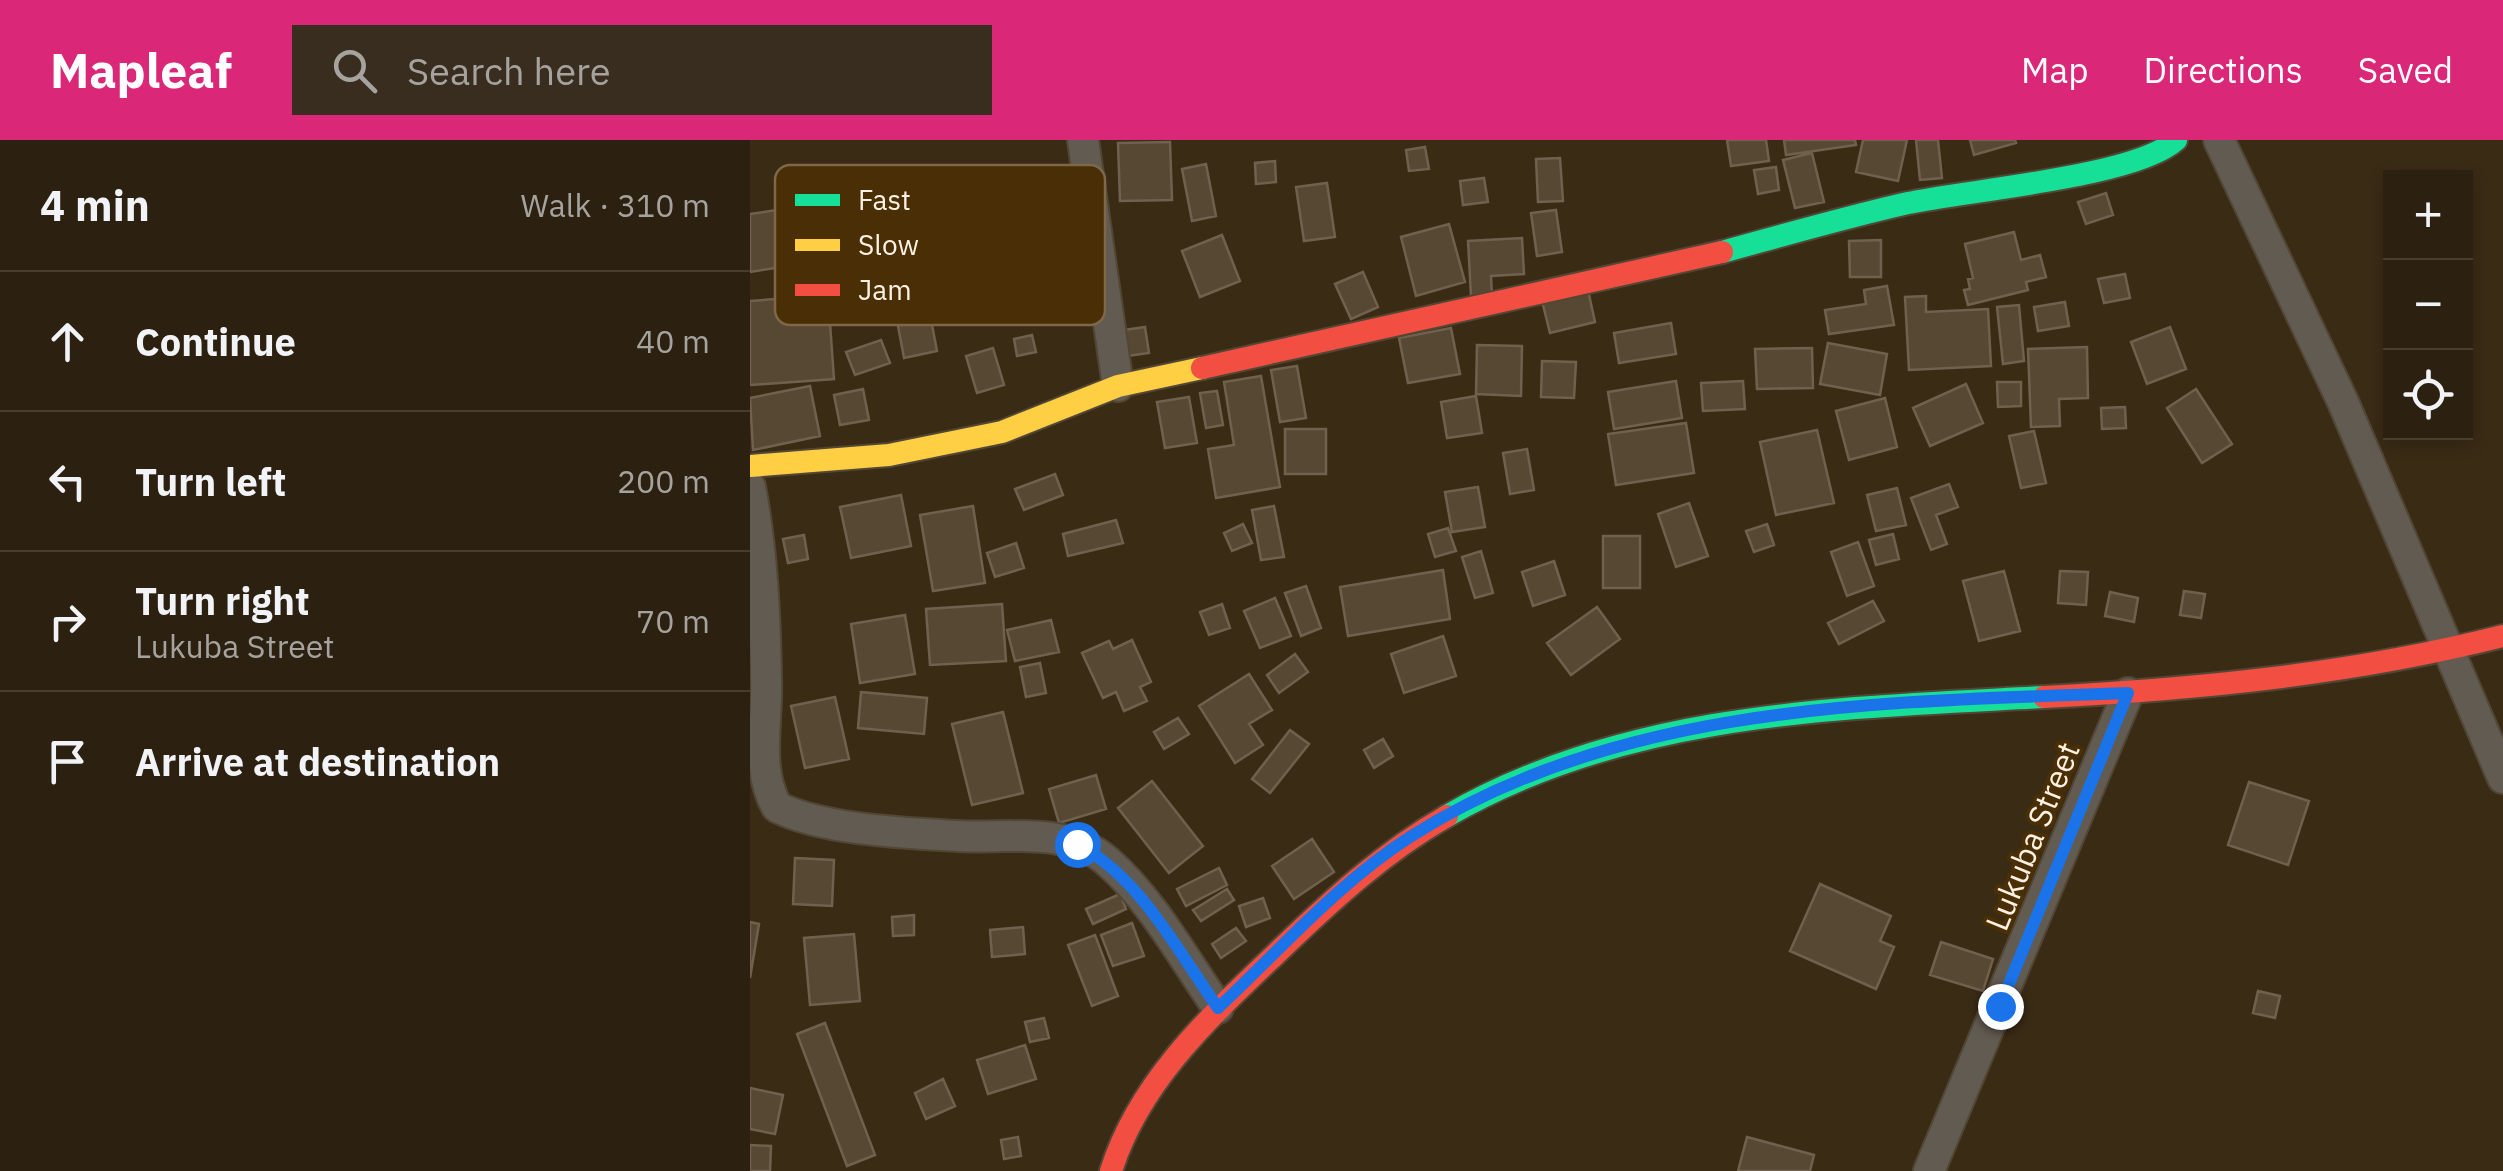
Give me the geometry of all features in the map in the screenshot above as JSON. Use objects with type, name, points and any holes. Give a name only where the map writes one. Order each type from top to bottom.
[{"type":"street","points":[[1083,140],[1087,165]]},
{"type":"street","points":[[750,466],[889,456],[1002,432],[1118,386],[1640,274],[1908,203],[2110,166],[2166,150],[2176,140]]},
{"type":"street","points":[[2220,140],[2343,402],[2503,778]]},
{"type":"street","points":[[1105,295],[1118,386]]},
{"type":"street","points":[[750,487],[759,535],[758,682],[764,774],[759,795],[798,818],[958,836],[1041,837],[1077,844],[1105,859],[1142,898],[1218,1008]]},
{"type":"street","points":[[1111,1171],[1141,1104],[1218,1008],[1331,899],[1408,838],[1490,792],[1564,762],[1687,730],[1788,716],[1900,703],[2128,693],[2254,681],[2447,651],[2503,636]]},
{"type":"street","name":"Lukuba Street","points":[[1929,1171],[2128,693]]},
{"type":"building","points":[[1727,140],[1766,140],[1769,161],[1731,166]]},
{"type":"building","points":[[1784,140],[1855,140],[1856,145],[1786,155]]},
{"type":"building","points":[[1863,140],[1907,140],[1898,181],[1856,172]]},
{"type":"building","points":[[1916,140],[1938,140],[1942,178],[1920,180]]},
{"type":"building","points":[[1970,140],[2015,140],[2016,143],[1974,155]]},
{"type":"building","points":[[1170,142],[1172,200],[1120,201],[1118,143]]},
{"type":"building","points":[[1425,147],[1429,169],[1409,171],[1406,150]]},
{"type":"building","points":[[1812,153],[1824,202],[1795,208],[1783,160]]},
{"type":"building","points":[[1560,158],[1563,201],[1538,202],[1536,159]]},
{"type":"building","points":[[1275,161],[1276,182],[1256,184],[1255,163]]},
{"type":"building","points":[[1206,164],[1216,216],[1192,221],[1182,169]]},
{"type":"building","points":[[1776,167],[1779,190],[1758,194],[1754,170]]},
{"type":"building","points":[[1484,178],[1488,202],[1463,205],[1460,181]]},
{"type":"building","points":[[1327,183],[1335,237],[1304,241],[1296,187]]},
{"type":"building","points":[[2106,193],[2113,215],[2086,224],[2078,202]]},
{"type":"building","points":[[775,210],[775,268],[750,272],[750,214]]},
{"type":"building","points":[[1556,210],[1562,252],[1537,256],[1531,213]]},
{"type":"building","points":[[1449,224],[1465,282],[1416,296],[1401,237]]},
{"type":"building","points":[[2014,232],[2021,260],[2040,255],[2046,277],[2026,282],[2028,290],[1968,305],[1964,290],[1970,289],[1968,279],[1973,278],[1965,244]]},
{"type":"building","points":[[1222,235],[1240,281],[1200,297],[1182,251]]},
{"type":"building","points":[[1522,238],[1524,274],[1491,276],[1492,296],[1471,296],[1468,241]]},
{"type":"building","points":[[1881,240],[1881,277],[1850,277],[1849,241]]},
{"type":"building","points":[[1363,272],[1378,307],[1351,319],[1335,284]]},
{"type":"building","points":[[2125,274],[2130,298],[2104,303],[2098,279]]},
{"type":"building","points":[[1887,286],[1894,325],[1829,334],[1825,310],[1866,304],[1864,290]]},
{"type":"building","points":[[1588,290],[1595,322],[1550,333],[1542,301]]},
{"type":"building","points":[[1926,296],[1926,312],[1988,309],[1991,366],[1909,370],[1905,297]]},
{"type":"building","points":[[775,299],[775,325],[830,325],[834,379],[750,385],[750,301]]},
{"type":"building","points":[[2065,302],[2069,326],[2038,331],[2034,307]]},
{"type":"building","points":[[2019,305],[2024,361],[2003,364],[1997,307]]},
{"type":"building","points":[[1671,323],[1676,354],[1619,363],[1614,333]]},
{"type":"building","points":[[898,325],[932,325],[937,351],[904,358]]},
{"type":"building","points":[[1145,327],[1149,353],[1127,356],[1124,330]]},
{"type":"building","points":[[2170,327],[2186,369],[2147,384],[2131,342]]},
{"type":"building","points":[[1451,328],[1460,374],[1408,383],[1399,338]]},
{"type":"building","points":[[1032,335],[1036,352],[1017,356],[1014,339]]},
{"type":"building","points":[[881,340],[890,363],[855,375],[846,352]]},
{"type":"building","points":[[1828,343],[1887,354],[1880,395],[1820,384]]},
{"type":"building","points":[[1477,345],[1522,346],[1521,396],[1476,394]]},
{"type":"building","points":[[2087,347],[2088,398],[2059,399],[2060,426],[2031,427],[2028,349]]},
{"type":"building","points":[[993,348],[1004,385],[977,393],[966,356]]},
{"type":"building","points":[[1812,348],[1813,388],[1757,389],[1755,349]]},
{"type":"building","points":[[1542,361],[1576,362],[1574,398],[1541,397]]},
{"type":"building","points":[[1297,366],[1306,418],[1280,422],[1271,370]]},
{"type":"building","points":[[1261,376],[1280,487],[1216,498],[1208,449],[1234,445],[1224,382]]},
{"type":"building","points":[[1676,381],[1682,418],[1614,429],[1608,392]]},
{"type":"building","points":[[1743,381],[1745,409],[1703,411],[1701,383]]},
{"type":"building","points":[[1997,382],[2021,382],[2021,406],[1998,407]]},
{"type":"building","points":[[1966,384],[1983,423],[1930,446],[1913,408]]},
{"type":"building","points":[[810,386],[820,436],[753,450],[750,398]]},
{"type":"building","points":[[863,389],[869,420],[840,425],[834,395]]},
{"type":"building","points":[[2196,389],[2232,444],[2202,463],[2167,408]]},
{"type":"building","points":[[1217,391],[1223,425],[1206,428],[1200,393]]},
{"type":"building","points":[[1476,396],[1482,433],[1447,438],[1441,402]]},
{"type":"building","points":[[1189,397],[1197,443],[1165,448],[1157,402]]},
{"type":"building","points":[[1885,398],[1897,447],[1849,460],[1836,411]]},
{"type":"building","points":[[2125,407],[2126,428],[2102,429],[2101,408]]},
{"type":"building","points":[[1686,423],[1694,473],[1616,485],[1608,434]]},
{"type":"building","points":[[1285,429],[1326,429],[1326,474],[1285,474]]},
{"type":"building","points":[[1817,430],[1834,503],[1776,515],[1760,442]]},
{"type":"building","points":[[2034,431],[2046,483],[2021,488],[2009,436]]},
{"type":"building","points":[[1527,449],[1534,490],[1510,494],[1503,453]]},
{"type":"building","points":[[1055,474],[1063,495],[1024,510],[1015,489]]},
{"type":"building","points":[[1949,484],[1958,507],[1936,515],[1947,544],[1931,550],[1911,498]]},
{"type":"building","points":[[1478,487],[1485,527],[1452,532],[1445,492]]},
{"type":"building","points":[[1897,488],[1906,525],[1876,531],[1867,495]]},
{"type":"building","points":[[901,495],[911,546],[851,558],[840,507]]},
{"type":"building","points":[[1689,503],[1708,556],[1676,567],[1658,514]]},
{"type":"building","points":[[973,506],[985,583],[933,591],[920,515]]},
{"type":"building","points":[[1274,506],[1284,557],[1261,560],[1252,510]]},
{"type":"building","points":[[1116,520],[1123,543],[1068,556],[1063,534]]},
{"type":"building","points":[[1243,524],[1252,543],[1232,551],[1224,533]]},
{"type":"building","points":[[1767,524],[1774,545],[1754,552],[1746,531]]},
{"type":"building","points":[[1448,528],[1456,551],[1435,557],[1428,534]]},
{"type":"building","points":[[1893,534],[1899,559],[1876,565],[1869,540]]},
{"type":"building","points":[[804,535],[808,559],[788,563],[783,539]]},
{"type":"building","points":[[1603,536],[1640,536],[1640,588],[1603,588]]},
{"type":"building","points":[[1858,542],[1874,586],[1847,596],[1831,552]]},
{"type":"building","points":[[1016,543],[1024,568],[995,577],[987,553]]},
{"type":"building","points":[[1481,551],[1493,593],[1475,598],[1462,557]]},
{"type":"building","points":[[1554,561],[1565,595],[1533,606],[1522,572]]},
{"type":"building","points":[[1443,570],[1450,619],[1348,636],[1340,587]]},
{"type":"building","points":[[2004,571],[2020,631],[1979,641],[1963,581]]},
{"type":"building","points":[[2060,571],[2088,572],[2086,605],[2058,603]]},
{"type":"building","points":[[1306,586],[1321,628],[1301,636],[1285,593]]},
{"type":"building","points":[[2184,591],[2205,594],[2201,618],[2180,615]]},
{"type":"building","points":[[2110,592],[2138,598],[2134,622],[2105,616]]},
{"type":"building","points":[[1275,598],[1291,636],[1260,648],[1244,611]]},
{"type":"building","points":[[1873,601],[1884,621],[1839,644],[1828,623]]},
{"type":"building","points":[[1002,604],[1006,661],[930,665],[926,609]]},
{"type":"building","points":[[1222,604],[1230,628],[1209,635],[1200,612]]},
{"type":"building","points":[[1597,607],[1620,639],[1571,675],[1547,643]]},
{"type":"building","points":[[905,615],[915,674],[860,683],[851,624]]},
{"type":"building","points":[[1051,620],[1059,652],[1015,661],[1007,630]]},
{"type":"building","points":[[1443,636],[1456,676],[1404,693],[1391,654]]},
{"type":"building","points":[[1132,640],[1151,682],[1140,687],[1147,701],[1124,711],[1116,692],[1103,698],[1082,653],[1109,641],[1113,649]]},
{"type":"building","points":[[1295,654],[1308,672],[1279,693],[1267,675]]},
{"type":"building","points":[[1040,663],[1046,693],[1026,697],[1020,667]]},
{"type":"building","points":[[1249,674],[1272,710],[1249,724],[1263,745],[1235,763],[1199,706]]},
{"type":"building","points":[[861,692],[927,698],[924,734],[858,728]]},
{"type":"building","points":[[835,697],[849,759],[805,768],[791,706]]},
{"type":"building","points":[[1003,712],[1023,793],[972,805],[952,724]]},
{"type":"building","points":[[1178,718],[1189,734],[1164,749],[1154,732]]},
{"type":"building","points":[[1290,730],[1309,744],[1270,793],[1252,779]]},
{"type":"building","points":[[1383,739],[1393,756],[1374,768],[1364,750]]},
{"type":"building","points":[[1096,775],[1106,809],[1059,823],[1049,789]]},
{"type":"building","points":[[1152,781],[1203,846],[1169,873],[1118,808]]},
{"type":"building","points":[[2249,782],[2309,801],[2288,865],[2228,845]]},
{"type":"building","points":[[1312,839],[1334,872],[1294,899],[1272,866]]},
{"type":"building","points":[[795,858],[834,860],[832,906],[793,904]]},
{"type":"building","points":[[1219,868],[1227,885],[1186,906],[1177,889]]},
{"type":"building","points":[[1820,884],[1891,916],[1880,941],[1894,947],[1876,989],[1790,951]]},
{"type":"building","points":[[1227,889],[1234,900],[1201,921],[1193,910]]},
{"type":"building","points":[[1120,894],[1126,909],[1093,924],[1086,909]]},
{"type":"building","points":[[1263,898],[1270,918],[1246,927],[1239,906]]},
{"type":"building","points":[[914,915],[914,935],[893,936],[892,917]]},
{"type":"building","points":[[750,922],[759,924],[750,978]]},
{"type":"building","points":[[1132,923],[1144,956],[1113,966],[1101,935]]},
{"type":"building","points":[[1023,927],[1025,954],[992,957],[990,930]]},
{"type":"building","points":[[1236,928],[1246,941],[1221,958],[1212,944]]},
{"type":"building","points":[[854,934],[860,1001],[810,1005],[804,938]]},
{"type":"building","points":[[1095,935],[1118,996],[1092,1006],[1068,945]]},
{"type":"building","points":[[1941,942],[1993,959],[1983,991],[1930,975]]},
{"type":"building","points":[[2258,991],[2280,996],[2275,1018],[2253,1013]]},
{"type":"building","points":[[1044,1018],[1049,1038],[1030,1042],[1025,1022]]},
{"type":"building","points":[[825,1023],[875,1155],[847,1166],[797,1034]]},
{"type":"building","points":[[1025,1045],[1036,1079],[988,1094],[977,1060]]},
{"type":"building","points":[[943,1079],[955,1106],[926,1119],[915,1093]]},
{"type":"building","points":[[750,1088],[783,1095],[775,1134],[750,1129]]},
{"type":"building","points":[[1018,1137],[1021,1156],[1004,1159],[1001,1140]]},
{"type":"building","points":[[1747,1137],[1814,1155],[1810,1171],[1738,1171]]},
{"type":"building","points":[[750,1145],[771,1146],[770,1171],[750,1171]]},
{"type":"traffic: fast","points":[[1722,252],[1908,203],[2050,181],[2126,164],[2176,140]]},
{"type":"traffic: fast","points":[[1447,816],[1516,781],[1588,755],[1662,735],[1814,712],[2044,697]]},
{"type":"traffic: slow","points":[[750,466],[889,455],[1002,432],[1118,386],[1202,368]]},
{"type":"traffic: jam","points":[[1202,368],[1722,252]]},
{"type":"traffic: jam","points":[[2044,697],[2275,678],[2390,660],[2503,636]]},
{"type":"traffic: jam","points":[[1111,1171],[1140,1107],[1205,1024],[1340,894],[1402,845],[1447,816]]},
{"type":"route","points":[[1077,844],[1105,859],[1142,898],[1218,1008],[1331,899],[1408,838],[1490,792],[1564,762],[1687,730],[1788,716],[1900,703],[2128,693],[2000,1006]]}]
